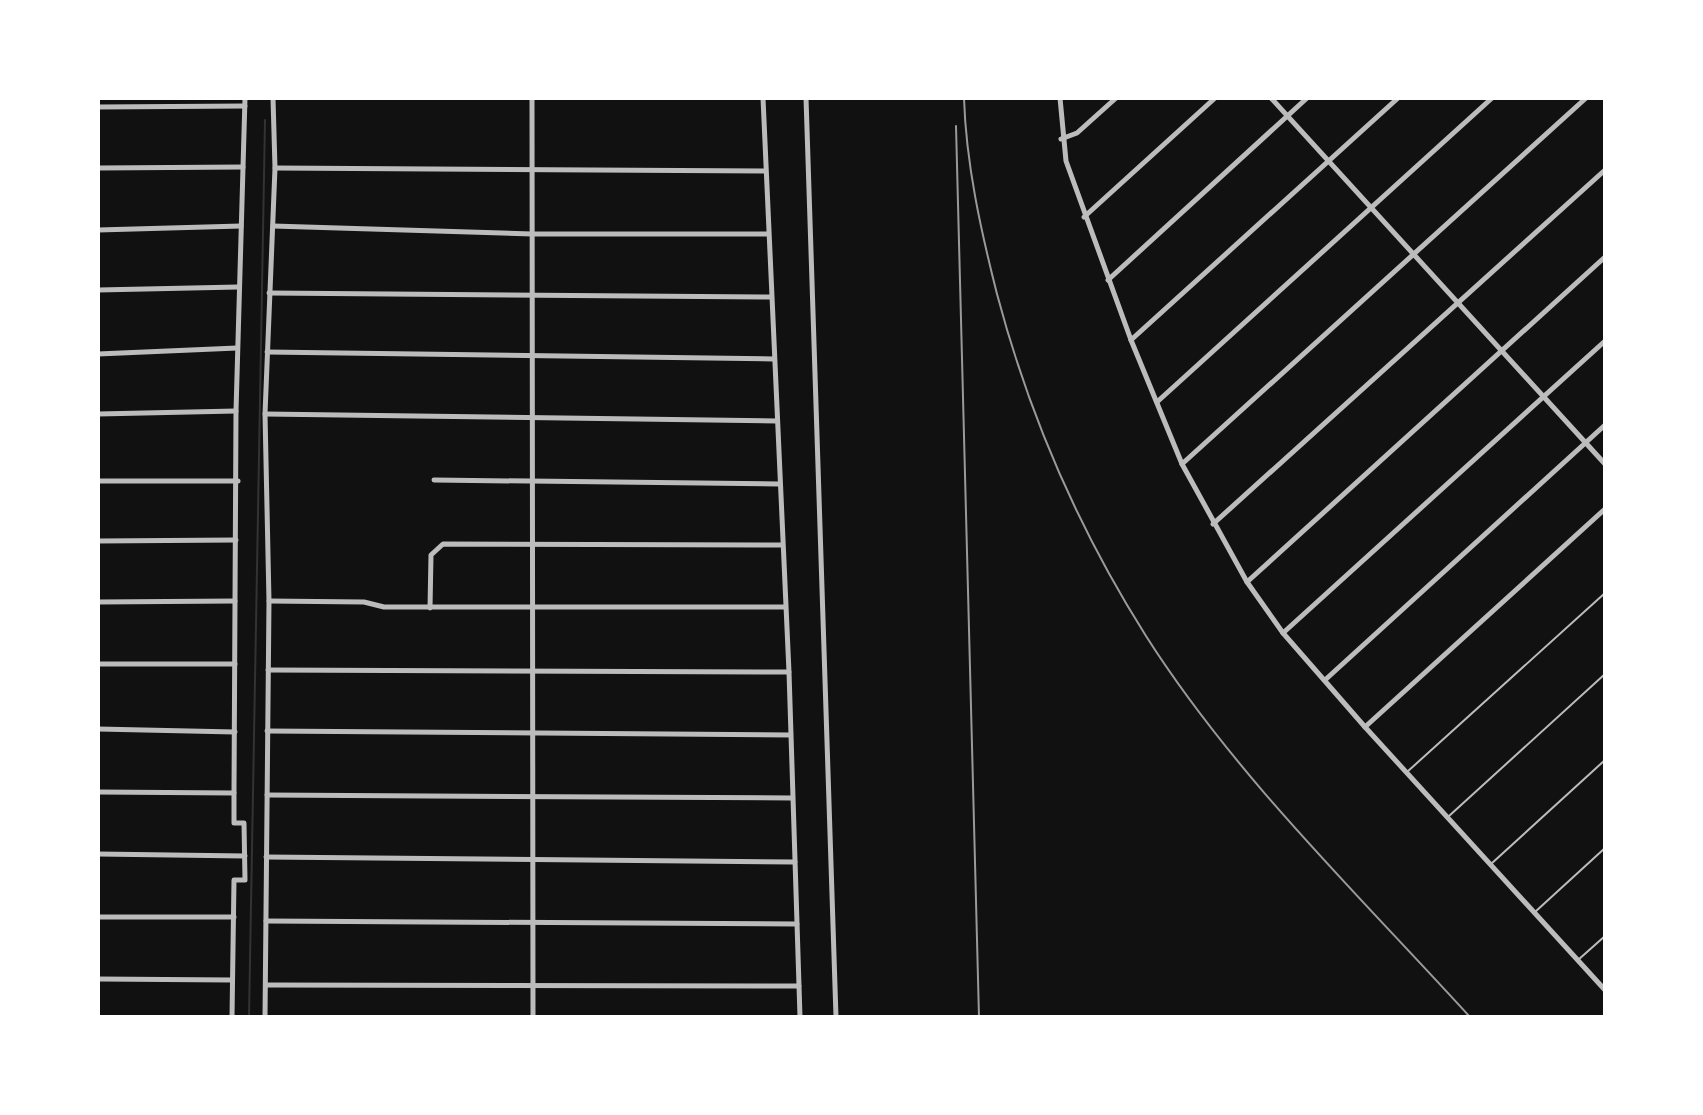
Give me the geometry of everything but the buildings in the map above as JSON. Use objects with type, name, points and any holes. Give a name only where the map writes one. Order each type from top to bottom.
[{"type":"street","points":[[232,1017],[234,880],[245,880],[244,823],[234,823],[234,793],[236,411],[245,98]]},
{"type":"street","points":[[265,1017],[269,601],[265,414],[275,168],[273,98]]},
{"type":"street","points":[[532,98],[533,1017]]},
{"type":"street","points":[[763,98],[789,672],[800,1017]]},
{"type":"street","points":[[806,98],[836,1017]]},
{"type":"street","points":[[1060,98],[1061,139],[1084,217],[1131,340],[1182,464],[1247,582],[1283,633],[1365,727],[1605,990]]},
{"type":"street","points":[[1061,139],[1077,133],[1116,98]]},
{"type":"street","points":[[1084,217],[1215,98]]},
{"type":"street","points":[[1271,98],[1605,464]]},
{"type":"street","points":[[1108,280],[1307,98]]},
{"type":"street","points":[[1131,340],[1398,98]]},
{"type":"street","points":[[1157,402],[1492,98]]},
{"type":"street","points":[[1182,464],[1586,98]]},
{"type":"street","points":[[98,107],[245,106]]},
{"type":"street","points":[[98,168],[243,167]]},
{"type":"street","points":[[275,168],[765,171]]},
{"type":"street","points":[[1213,524],[1605,170]]},
{"type":"street","points":[[98,230],[241,226]]},
{"type":"street","points":[[273,226],[532,234],[768,234]]},
{"type":"street","points":[[1247,582],[1605,257]]},
{"type":"street","points":[[98,290],[238,287]]},
{"type":"street","points":[[269,293],[771,297]]},
{"type":"street","points":[[1283,633],[1605,341]]},
{"type":"street","points":[[98,354],[237,348]]},
{"type":"street","points":[[266,352],[774,359]]},
{"type":"street","points":[[98,414],[236,411]]},
{"type":"street","points":[[265,414],[777,421]]},
{"type":"street","points":[[1325,680],[1605,425]]},
{"type":"street","points":[[434,480],[779,484]]},
{"type":"street","points":[[98,481],[238,481]]},
{"type":"street","points":[[1365,727],[1605,509]]},
{"type":"street","points":[[98,541],[236,540]]},
{"type":"street","points":[[430,608],[431,555],[443,544],[782,545]]},
{"type":"street","points":[[98,602],[235,601]]},
{"type":"street","points":[[269,601],[364,602],[384,607],[430,608],[785,607]]},
{"type":"street","points":[[98,664],[235,664]]},
{"type":"street","points":[[268,670],[789,672]]},
{"type":"street","points":[[98,729],[235,732]]},
{"type":"street","points":[[267,731],[790,735]]},
{"type":"street","points":[[98,792],[234,793]]},
{"type":"street","points":[[267,795],[792,798]]},
{"type":"street","points":[[98,854],[245,856]]},
{"type":"street","points":[[266,857],[795,862]]},
{"type":"street","points":[[98,917],[234,917]]},
{"type":"street","points":[[265,921],[797,924]]},
{"type":"street","points":[[98,979],[232,980]]},
{"type":"street","points":[[266,985],[799,986]]},
{"type":"lane","points":[[1406,773],[1605,593]]},
{"type":"lane","points":[[1446,819],[1605,674]]},
{"type":"lane","points":[[1490,865],[1605,760]]},
{"type":"lane","points":[[1533,913],[1605,848]]},
{"type":"lane","points":[[1577,961],[1605,936]]},
{"type":"waterway","points":[[249,1017],[265,120]]},
{"type":"railway","points":[[964,98],[975,197],[1010,339],[1058,471],[1099,555],[1146,636],[1181,688],[1258,786],[1470,1017]]},
{"type":"railway","points":[[956,126],[979,1017]]}]
